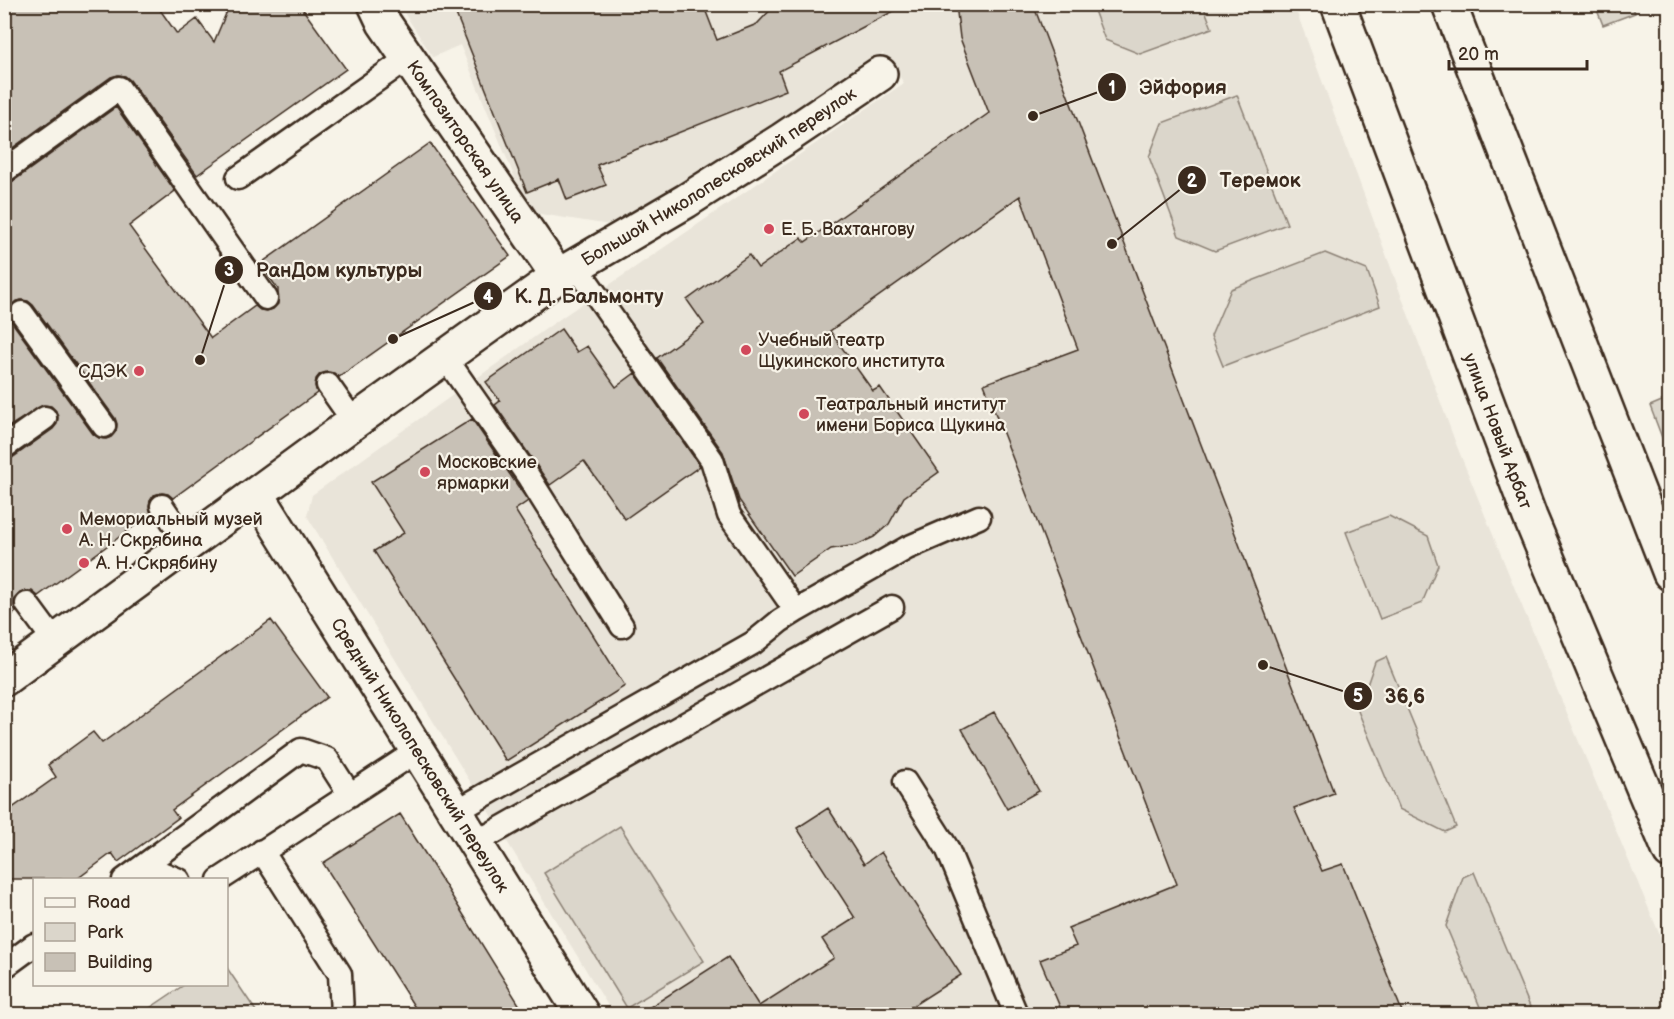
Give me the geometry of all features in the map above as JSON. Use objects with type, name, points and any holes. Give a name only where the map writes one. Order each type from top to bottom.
[{"type":"street","name":"Композиторская улица","points":[[375,4],[384,23],[408,58],[567,271]]},
{"type":"street","name":"улица Новый Арбат","points":[[1338,4],[1530,517],[1670,852]]},
{"type":"street","points":[[1449,4],[1670,573]]},
{"type":"street","name":"Большой Николопесковский переулок","points":[[4,679],[354,422],[567,271],[734,170],[880,74]]},
{"type":"street","name":"Средний Николопесковский переулок","points":[[257,494],[582,1014]]},
{"type":"lane","points":[[238,178],[408,58]]},
{"type":"lane","points":[[4,171],[119,88],[266,298]]},
{"type":"lane","points":[[567,271],[712,460],[729,515],[796,612]]},
{"type":"lane","points":[[22,314],[104,426]]},
{"type":"lane","points":[[445,357],[528,476],[622,626]]},
{"type":"lane","points":[[328,385],[354,422]]},
{"type":"lane","points":[[4,447],[45,418]]},
{"type":"lane","points":[[162,506],[188,544]]},
{"type":"lane","points":[[455,812],[753,643],[780,621],[907,548],[979,517]]},
{"type":"lane","points":[[27,604],[55,642]]},
{"type":"lane","points":[[475,843],[892,607]]},
{"type":"lane","points":[[126,878],[301,750],[327,759],[350,795]]},
{"type":"lane","points":[[221,878],[417,751]]},
{"type":"lane","points":[[905,782],[947,848],[1016,1014]]},
{"type":"lane","points":[[262,851],[340,974],[342,1014]]},
{"type":"lane","points":[[144,866],[176,878]]},
{"type":"lane","points":[[4,967],[33,946]]},
{"type":"shaded area","points":[[399,5],[1294,5],[1456,444],[1669,957],[1669,1014],[613,1014],[307,516],[312,495],[564,316],[904,83],[883,53],[739,151],[610,225],[534,213],[522,195],[460,45],[433,57]]},
{"type":"green space","points":[[1092,5],[1203,5],[1212,28],[1140,54],[1105,40]]},
{"type":"green space","points":[[1595,5],[1632,5],[1635,13],[1603,25]]},
{"type":"green space","points":[[1237,95],[1287,224],[1215,251],[1179,236],[1149,157],[1162,123]]},
{"type":"green space","points":[[1325,253],[1367,270],[1380,306],[1223,366],[1211,336],[1231,289]]},
{"type":"green space","points":[[1669,398],[1669,456],[1650,406]]},
{"type":"green space","points":[[1389,516],[1428,536],[1438,565],[1422,603],[1380,619],[1346,532]]},
{"type":"green space","points":[[1386,657],[1456,827],[1445,832],[1399,809],[1358,711],[1375,662]]},
{"type":"green space","points":[[620,826],[704,961],[627,1008],[544,873]]},
{"type":"green space","points":[[1474,872],[1533,1014],[1483,1014],[1446,926],[1463,877]]},
{"type":"green space","points":[[228,969],[258,1014],[141,1014],[183,986],[228,986]]},
{"type":"building","points":[[4,4],[156,4],[177,34],[197,19],[214,42],[230,4],[299,4],[346,69],[197,175],[130,80],[118,75],[111,77],[4,154]]},
{"type":"building","points":[[452,4],[703,4],[717,40],[757,24],[776,4],[907,4],[779,71],[786,90],[597,165],[606,185],[567,200],[559,179],[527,192]]},
{"type":"building","points":[[956,4],[1033,4],[1334,793],[1294,808],[1322,871],[1343,864],[1403,1014],[1063,1014],[1040,960],[1076,946],[1068,928],[1177,884],[984,384],[1078,349],[1020,196],[830,331],[873,391],[880,387],[939,472],[904,497],[889,524],[874,537],[857,545],[831,549],[792,576],[739,500],[723,452],[657,358],[704,324],[687,300],[749,255],[758,268],[801,238],[805,242],[989,113],[960,38]]},
{"type":"building","points":[[116,107],[175,191],[129,226],[211,338],[255,306],[267,311],[278,304],[278,289],[260,264],[430,143],[510,256],[339,377],[334,373],[320,374],[316,379],[317,393],[173,498],[162,493],[154,495],[149,506],[151,514],[38,596],[32,591],[20,593],[14,599],[16,612],[4,621],[4,460],[12,458],[53,429],[58,417],[51,406],[43,405],[4,430],[4,184],[12,182]],"holes":[[[28,301],[115,418],[116,431],[111,437],[99,438],[93,434],[11,321],[10,307],[15,302]]]},
{"type":"building","points":[[561,329],[577,352],[587,346],[616,387],[635,373],[700,466],[625,519],[584,461],[550,485],[495,405],[500,401],[486,382]]},
{"type":"building","points":[[472,419],[528,501],[515,510],[625,686],[506,761],[374,551],[404,533],[371,482]]},
{"type":"building","points":[[271,620],[327,697],[172,810],[178,818],[118,862],[112,853],[78,878],[4,879],[4,814],[56,777],[48,765],[93,732],[102,743]]},
{"type":"building","points":[[994,712],[1039,791],[1007,809],[962,729]]},
{"type":"building","points":[[828,808],[864,864],[881,852],[961,975],[900,1014],[639,1014],[728,957],[759,1006],[834,958],[822,939],[855,918],[797,828]]},
{"type":"building","points":[[400,814],[525,1014],[419,1014],[323,863]]},
{"type":"place","name":"Эйфория","points":[[1033,116]]},
{"type":"place","name":"Е. Б. Вахтангову","points":[[769,229]]},
{"type":"place","name":"Теремок","points":[[1112,244]]},
{"type":"place","name":"К. Д. Бальмонту","points":[[393,339]]},
{"type":"place","name":"Учебный театр Щукинского института","points":[[746,350]]},
{"type":"place","name":"РанДом культуры","points":[[200,360]]},
{"type":"place","name":"СДЭК","points":[[139,371]]},
{"type":"place","name":"Театральный институт имени Бориса Щукина","points":[[804,414]]},
{"type":"place","name":"Московские ярмарки","points":[[425,472]]},
{"type":"place","name":"Мемориальный музей А. Н. Скрябина","points":[[67,529]]},
{"type":"place","name":"А. Н. Скрябину","points":[[84,563]]},
{"type":"place","name":"36,6","points":[[1263,665]]}]
